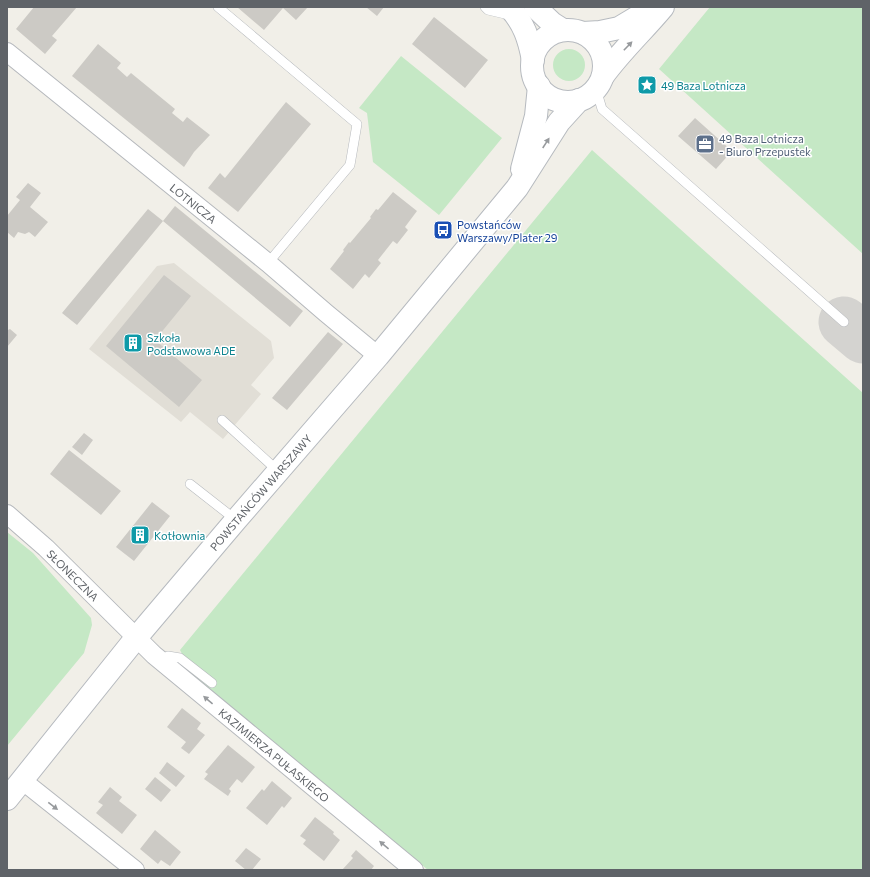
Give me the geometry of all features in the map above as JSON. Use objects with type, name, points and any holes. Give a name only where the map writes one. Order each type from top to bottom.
[{"type":"main road","points":[[510,8],[524,27],[533,60],[535,78],[545,93],[552,98],[561,101],[592,88],[604,65],[603,55],[598,46],[591,38],[552,23],[535,7]]},
{"type":"main road","points":[[533,60],[539,46],[549,35],[573,32],[600,32],[619,28],[654,7]]},
{"type":"main road","name":"POWSTAŃCÓW WARSZAWY","points":[[7,799],[136,638],[378,356],[517,188],[560,122],[592,88],[614,60],[664,7]]},
{"type":"main road","name":"POWSTAŃCÓW WARSZAWY","points":[[517,188],[536,116],[539,86]]},
{"type":"street","name":"LOTNICZA","points":[[7,52],[268,263],[378,356]]},
{"type":"street","name":"SŁONECZNA","points":[[7,514],[46,548],[136,638]]},
{"type":"street","name":"KAZIMIERZA PUŁASKIEGO","points":[[136,638],[162,662],[414,870]]},
{"type":"street","points":[[22,781],[135,870]]},
{"type":"lane","points":[[218,7],[357,124],[350,165],[268,263]]},
{"type":"lane","points":[[485,7],[488,10],[505,14],[510,8]]},
{"type":"lane","points":[[592,88],[602,109],[844,322]]},
{"type":"lane","points":[[222,420],[278,471]]},
{"type":"lane","points":[[190,484],[236,520]]},
{"type":"lane","points":[[162,662],[168,656],[180,658],[212,683]]},
{"type":"shaded area","points":[[174,263],[271,341],[274,358],[251,385],[261,394],[223,439],[190,412],[181,422],[89,349],[157,266]]},
{"type":"green space","points":[[710,7],[863,7],[863,254],[659,69]]},
{"type":"green space","points":[[566,49],[572,49],[581,53],[585,65],[581,77],[572,81],[566,81],[557,77],[553,68],[553,62],[557,53]]},
{"type":"green space","points":[[401,56],[502,138],[439,215],[373,162],[367,113],[359,108]]},
{"type":"green space","points":[[592,150],[863,393],[863,870],[428,870],[176,663],[182,654],[180,650]]},
{"type":"green space","points":[[7,532],[33,553],[91,618],[92,625],[84,653],[7,746]]},
{"type":"building","points":[[34,7],[77,7],[52,36],[57,40],[45,54],[16,29]]},
{"type":"building","points":[[237,7],[308,7],[296,20],[283,8],[264,30]]},
{"type":"building","points":[[366,7],[384,7],[377,16]]},
{"type":"building","points":[[434,17],[488,60],[465,88],[412,44]]},
{"type":"building","points":[[98,44],[121,63],[117,68],[127,77],[131,73],[175,109],[172,113],[183,122],[187,117],[210,135],[194,152],[184,167],[72,76]]},
{"type":"building","points":[[286,102],[311,124],[238,212],[208,188],[220,173],[225,178]]},
{"type":"building","name":"49 Baza Lotnicza - Biuro Przepustek","points":[[695,118],[732,151],[716,169],[678,136]]},
{"type":"building","points":[[28,183],[41,193],[30,207],[48,222],[35,237],[29,232],[25,234],[18,232],[14,238],[7,232],[7,216],[20,200],[16,197]]},
{"type":"building","points":[[393,192],[417,211],[405,227],[408,230],[397,244],[393,241],[378,260],[381,263],[369,278],[365,274],[353,289],[330,269],[349,242],[350,243],[371,218],[370,217],[376,209],[378,210]]},
{"type":"building","points":[[175,206],[303,311],[290,327],[163,221]]},
{"type":"building","points":[[148,209],[163,221],[77,325],[62,313]]},
{"type":"building","name":"Szkoła Podstawowa ADE","points":[[164,275],[191,296],[155,340],[202,380],[179,407],[106,346]]},
{"type":"building","points":[[7,329],[10,329],[17,335],[7,347]]},
{"type":"building","points":[[328,332],[343,344],[287,410],[272,398]]},
{"type":"building","points":[[84,433],[93,440],[82,455],[72,447]]},
{"type":"building","points":[[69,450],[121,491],[101,515],[50,474]]},
{"type":"building","name":"Kotłownia","points":[[152,502],[170,516],[134,561],[116,547]]},
{"type":"building","points":[[182,708],[201,723],[197,729],[205,735],[189,754],[181,748],[186,742],[167,727]]},
{"type":"building","points":[[228,745],[255,767],[242,783],[237,779],[229,789],[231,791],[228,796],[204,779],[208,774],[205,772]]},
{"type":"building","points":[[167,762],[185,776],[176,787],[159,773]]},
{"type":"building","points":[[155,777],[171,790],[161,802],[145,789]]},
{"type":"building","points":[[272,781],[292,798],[284,808],[282,806],[267,825],[246,808],[262,789],[264,791]]},
{"type":"building","points":[[110,787],[122,797],[119,801],[137,815],[122,834],[96,813],[103,805],[98,802]]},
{"type":"building","points":[[315,817],[334,832],[333,834],[340,840],[324,861],[303,844],[306,840],[300,836]]},
{"type":"building","points":[[155,830],[181,852],[170,866],[161,860],[158,864],[140,849]]},
{"type":"building","points":[[246,848],[261,859],[252,870],[246,870],[235,861]]},
{"type":"building","points":[[356,850],[374,866],[371,870],[342,870],[353,858],[351,856]]},
{"type":"taxiway","points":[[844,322],[863,338]]},
{"type":"place","name":"49 Baza Lotnicza","points":[[647,85]]},
{"type":"place","name":"49 Baza Lotnicza - Biuro Przepustek","points":[[705,144]]},
{"type":"place","name":"Powstańców Warszawy/Plater 29","points":[[443,230]]},
{"type":"place","name":"Szkoła Podstawowa ADE","points":[[133,343]]},
{"type":"place","name":"Kotłownia","points":[[140,535]]}]
